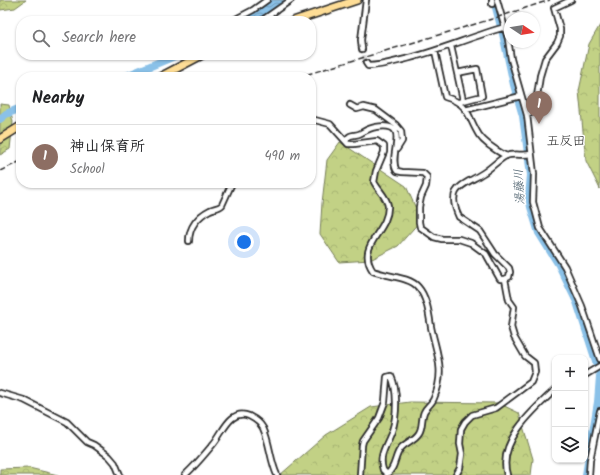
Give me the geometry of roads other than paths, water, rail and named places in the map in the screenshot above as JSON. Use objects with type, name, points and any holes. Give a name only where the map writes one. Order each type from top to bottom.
[{"type":"main road","points":[[308,16],[357,0]]},
{"type":"main road","points":[[170,72],[192,60]]},
{"type":"main road","points":[[0,138],[16,129]]},
{"type":"street","points":[[242,16],[267,0]]},
{"type":"street","points":[[268,16],[291,0]]},
{"type":"street","points":[[362,49],[361,40],[366,0]]},
{"type":"street","points":[[497,0],[519,96],[527,115],[529,155],[534,174],[533,202],[540,228],[565,267],[582,306],[600,359]]},
{"type":"street","points":[[527,115],[535,110],[540,76],[544,63],[560,36],[560,29],[554,8],[571,0]]},
{"type":"street","points":[[366,63],[368,66],[376,66],[435,51],[502,27]]},
{"type":"street","points":[[450,46],[457,73],[461,101],[480,136],[496,150],[506,156],[529,155]]},
{"type":"street","points":[[435,51],[445,97],[461,101],[482,96],[477,69],[457,73]]},
{"type":"street","points":[[466,110],[519,96]]},
{"type":"street","points":[[350,105],[357,109],[364,107],[376,110],[396,125],[401,131],[402,141],[395,152]]},
{"type":"street","points":[[316,120],[330,124],[348,144],[377,141],[384,146],[384,152],[376,171],[374,182],[387,203],[387,212],[383,223],[368,251],[367,260],[373,271],[401,278],[418,285],[423,293],[440,368],[436,394],[434,400],[424,411],[420,432],[415,438],[401,447],[396,454],[393,469],[387,474],[383,470],[382,457],[383,450],[392,431],[395,407],[395,390],[393,379],[391,376],[387,377],[385,402],[380,418],[362,445],[360,475]]},
{"type":"street","points":[[346,141],[350,136],[358,134],[369,128],[386,126],[394,130],[398,139],[393,160],[396,171],[423,173],[426,177],[426,186],[421,197],[419,207],[420,227],[438,238],[459,239],[471,243],[486,254],[498,277],[500,279],[505,279]]},
{"type":"street","points":[[505,279],[508,277],[510,272],[509,268],[495,254],[480,231],[460,217],[455,200],[456,192],[459,187],[482,174],[506,156]]},
{"type":"street","points":[[188,241],[191,227],[196,220],[209,211],[222,205],[230,188]]},
{"type":"street","points":[[456,475],[460,468],[462,454],[460,444],[462,429],[465,422],[472,416],[496,408],[531,382],[535,372],[534,363],[525,356],[514,337],[511,327],[514,307],[509,300],[505,279]]},
{"type":"street","points":[[588,373],[600,366]]},
{"type":"street","points":[[507,475],[505,463],[507,451],[517,430],[531,412],[554,391]]},
{"type":"street","points":[[0,393],[24,400],[67,422],[86,442],[94,445],[109,456],[115,463],[120,475]]},
{"type":"street","points":[[589,475],[590,460],[600,411]]},
{"type":"street","points":[[185,475],[215,442],[224,427],[232,418],[246,414],[255,418],[262,428],[277,475]]},
{"type":"water","points":[[271,0],[286,0],[263,16],[244,16]]},
{"type":"waterway","name":"湯藤川","points":[[494,0],[514,85],[523,116],[531,175],[529,197],[531,207],[539,233],[559,265],[577,302],[597,364]]},
{"type":"waterway","points":[[136,72],[165,60]]},
{"type":"waterway","points":[[0,119],[6,114],[16,110]]},
{"type":"waterway","name":"湯藤川","points":[[586,475],[598,402],[599,371]]},
{"type":"tunnel","points":[[362,49],[366,63]]},
{"type":"railway","points":[[315,72],[550,0]]},
{"type":"railway","points":[[0,171],[16,163]]},
{"type":"place","name":"神山保育所","points":[[539,124]]},
{"type":"district","name":"五反田","points":[[566,140]]}]
